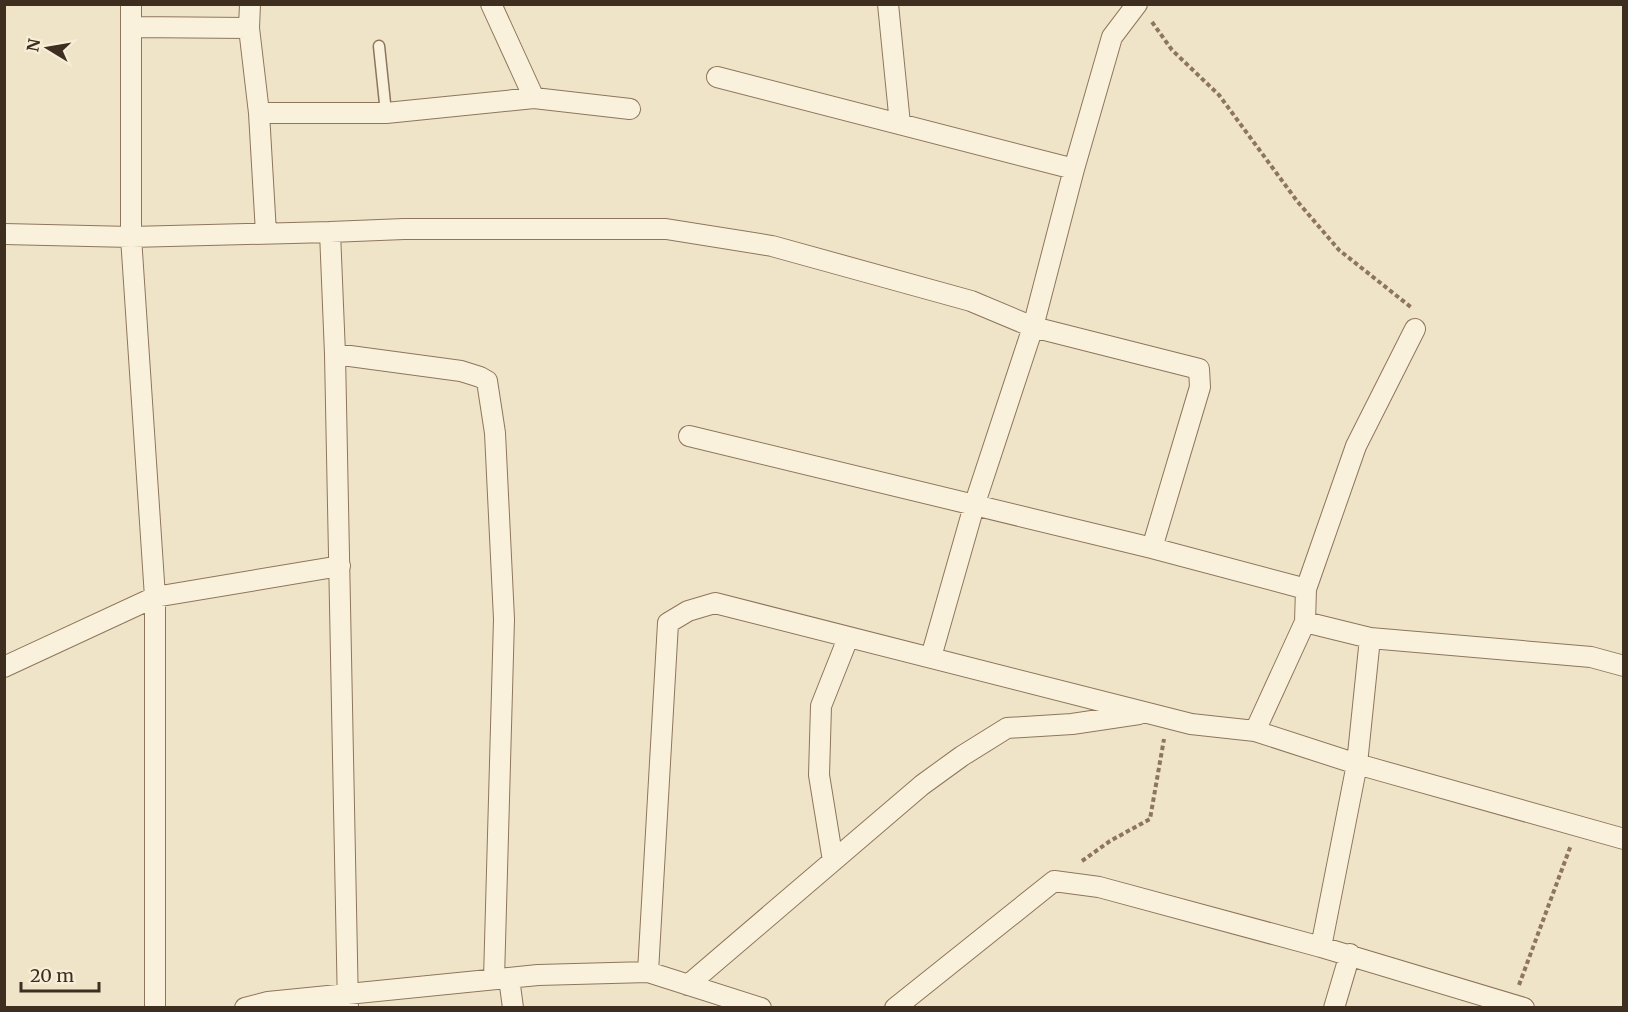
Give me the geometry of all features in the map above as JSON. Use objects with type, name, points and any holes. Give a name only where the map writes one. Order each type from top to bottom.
[{"type":"street","points":[[131,4],[131,237],[155,597],[155,1008]]},
{"type":"street","points":[[249,4],[249,28],[260,113],[266,233]]},
{"type":"street","points":[[490,4],[534,98]]},
{"type":"street","points":[[888,4],[900,124]]},
{"type":"street","points":[[931,657],[974,506],[1033,327],[1074,169],[1112,37],[1142,9]]},
{"type":"street","points":[[132,27],[249,28]]},
{"type":"street","points":[[717,77],[1074,169]]},
{"type":"street","points":[[260,113],[386,113],[534,98],[630,109]]},
{"type":"street","points":[[4,234],[131,237],[404,229],[666,229],[772,246],[971,301],[1033,327],[1199,369],[1200,387],[1152,548]]},
{"type":"street","points":[[330,231],[340,566],[347,1001]]},
{"type":"street","points":[[1255,731],[1305,622],[1306,589],[1356,446],[1415,329]]},
{"type":"street","points":[[335,354],[460,371],[487,381],[495,433],[504,619],[502,979],[513,1008]]},
{"type":"street","points":[[689,436],[1152,548],[1306,589]]},
{"type":"street","points":[[4,667],[155,597],[340,566]]},
{"type":"street","points":[[648,972],[668,623],[688,611],[716,603],[1191,724],[1255,731],[1357,764],[1623,839]]},
{"type":"street","points":[[1305,622],[1370,638],[1592,657],[1623,666]]},
{"type":"street","points":[[833,861],[819,775],[821,706],[848,638]]},
{"type":"street","points":[[1321,947],[1357,764],[1370,638]]},
{"type":"street","points":[[688,985],[922,784],[1007,728],[1071,724],[1147,713]]},
{"type":"street","points":[[895,1008],[1054,881],[1099,887],[1350,954],[1519,1005]]},
{"type":"street","points":[[1334,1008],[1350,954]]},
{"type":"street","points":[[245,1008],[268,1002],[347,1001],[538,975],[648,972],[761,1008]]},
{"type":"lane","points":[[379,46],[386,113]]},
{"type":"path","points":[[1142,9],[1172,50],[1219,95],[1297,201],[1340,250],[1412,307],[1415,329]]},
{"type":"path","points":[[1054,881],[1110,841],[1150,819],[1168,717]]},
{"type":"path","points":[[1519,1005],[1578,825]]}]
